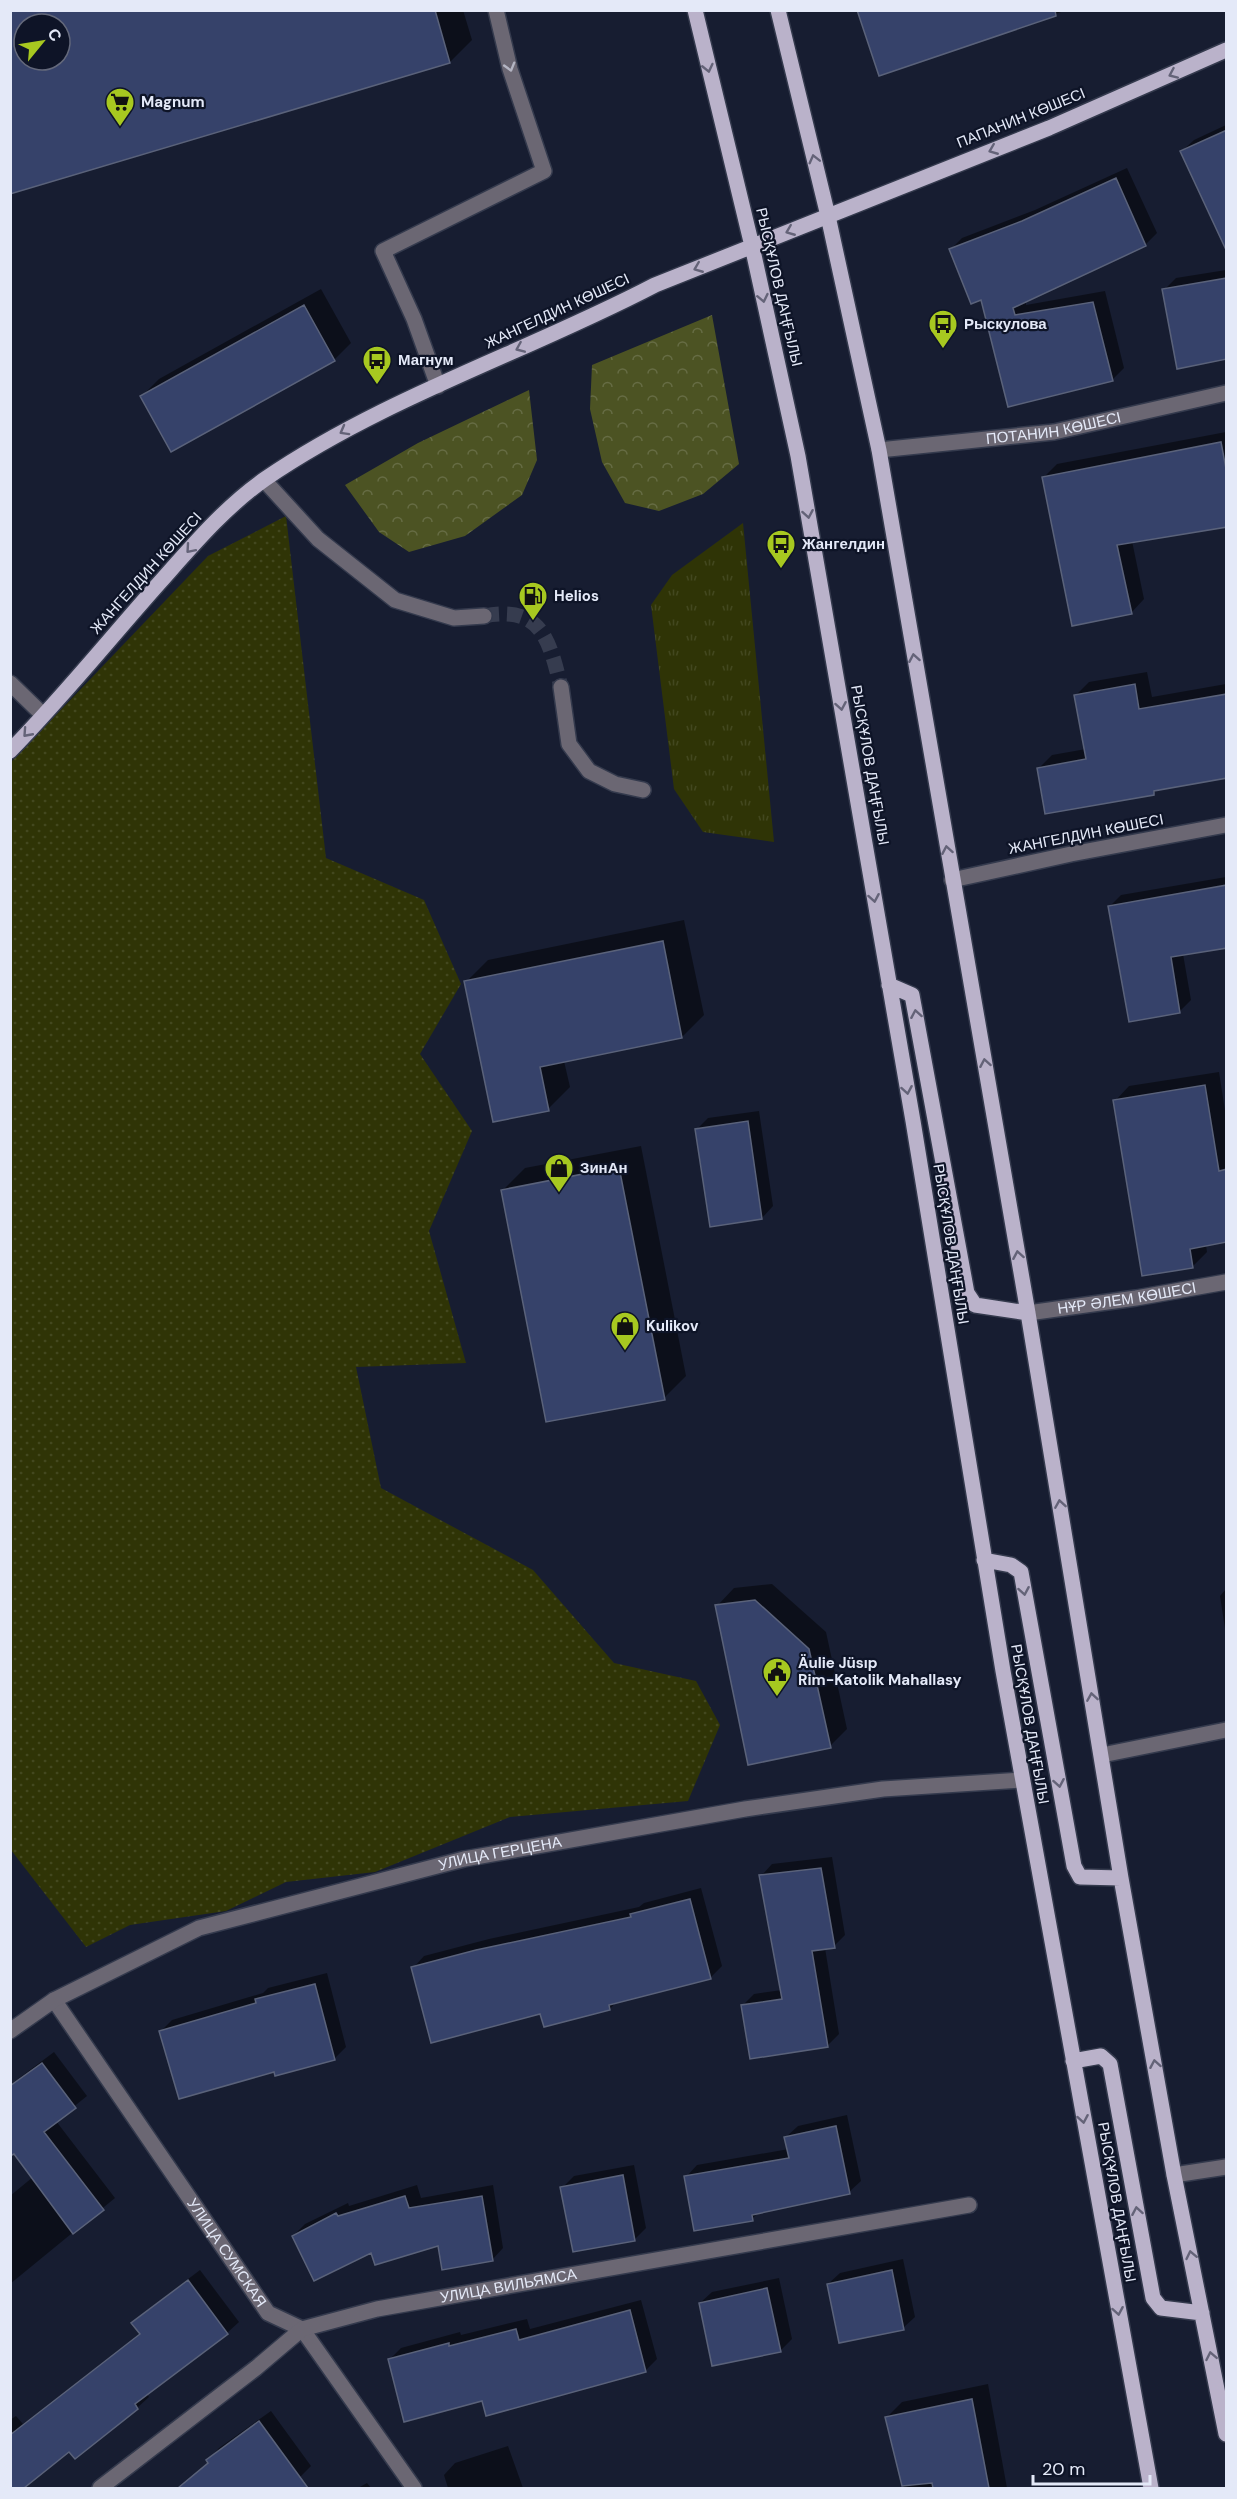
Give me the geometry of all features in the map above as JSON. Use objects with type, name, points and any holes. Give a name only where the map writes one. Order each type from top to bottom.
[{"type":"main road","name":"РЫСҚҰЛОВ ДАҢҒЫЛЫ","points":[[695,10],[752,246],[798,456],[890,985],[1022,1780],[1151,2488]]},
{"type":"main road","points":[[778,10],[828,216],[879,450],[1028,1313],[1121,1878],[1174,2175],[1227,2434]]},
{"type":"main road","name":"ПАПАНИН КӨШЕСІ","points":[[752,246],[1049,128],[1227,50]]},
{"type":"main road","name":"ЖАНГЕЛДИН КӨШЕСІ","points":[[10,751],[207,529],[264,480],[344,430],[655,285],[752,246]]},
{"type":"main road","points":[[890,985],[912,995],[967,1293],[975,1305],[1028,1313]]},
{"type":"main road","points":[[984,1560],[1011,1565],[1021,1572],[1074,1866],[1080,1877],[1121,1878]]},
{"type":"main road","points":[[1073,2061],[1101,2056],[1110,2064],[1153,2298],[1161,2308],[1202,2313]]},
{"type":"street","points":[[438,386],[414,319],[383,251],[544,171],[510,69],[496,10]]},
{"type":"street","name":"ПОТАНИН КӨШЕСІ","points":[[879,450],[1053,432],[1227,393]]},
{"type":"street","points":[[264,480],[318,539],[395,600],[454,618],[484,616]]},
{"type":"street","points":[[10,683],[43,714]]},
{"type":"street","points":[[561,687],[569,744],[589,771],[615,784],[643,790]]},
{"type":"street","name":"ЖАНГЕЛДИН КӨШЕСІ","points":[[952,880],[1071,854],[1227,825]]},
{"type":"street","name":"НҰР ӘЛЕМ КӨШЕСІ","points":[[1028,1313],[1136,1298],[1227,1282]]},
{"type":"street","points":[[1102,1755],[1227,1730]]},
{"type":"street","name":"УЛИЦА ГЕРЦЕНА","points":[[10,2031],[54,2000],[200,1928],[464,1859],[768,1805],[883,1789],[1022,1780]]},
{"type":"street","name":"УЛИЦА СУМСКАЯ","points":[[54,2000],[268,2313],[302,2329],[414,2488]]},
{"type":"street","points":[[1174,2175],[1227,2167]]},
{"type":"street","name":"УЛИЦА ВИЛЬЯМСА","points":[[100,2488],[256,2368],[302,2329],[378,2309],[969,2205]]},
{"type":"green space","points":[[712,315],[739,464],[703,494],[659,511],[625,503],[602,462],[590,409],[592,365]]},
{"type":"green space","points":[[529,390],[537,460],[522,495],[465,536],[409,552],[379,532],[345,485],[418,443]]},
{"type":"green space","points":[[286,516],[326,858],[424,900],[461,984],[420,1054],[472,1131],[429,1231],[466,1363],[356,1367],[381,1488],[533,1570],[614,1663],[696,1681],[720,1725],[688,1801],[510,1817],[375,1872],[286,1882],[226,1911],[130,1925],[86,1947],[11,1850],[11,762],[208,556]]},
{"type":"green space","points":[[743,523],[774,842],[703,832],[674,789],[651,605],[672,575]]},
{"type":"building","name":"Magnum","points":[[10,10],[435,10],[450,63],[10,194]]},
{"type":"building","points":[[857,10],[1055,10],[1056,16],[879,76]]},
{"type":"building","points":[[1227,130],[1227,252],[1180,151]]},
{"type":"building","points":[[1116,178],[1146,246],[1013,308],[1015,315],[1093,302],[1113,381],[1008,407],[981,300],[971,304],[949,249],[1022,221]]},
{"type":"building","points":[[1227,278],[1227,359],[1177,369],[1162,289]]},
{"type":"building","points":[[304,305],[335,361],[171,452],[140,396]]},
{"type":"building","points":[[1221,442],[1227,474],[1227,527],[1117,545],[1132,614],[1072,626],[1042,477]]},
{"type":"building","points":[[1135,684],[1139,709],[1227,694],[1227,778],[1154,791],[1154,795],[1045,814],[1037,768],[1086,759],[1074,695]]},
{"type":"building","points":[[1227,885],[1227,948],[1171,957],[1180,1013],[1129,1022],[1108,906]]},
{"type":"building","points":[[663,941],[682,1038],[540,1067],[549,1111],[493,1122],[464,981]]},
{"type":"building","points":[[1205,1085],[1219,1171],[1227,1169],[1227,1242],[1190,1249],[1193,1268],[1142,1276],[1113,1100]]},
{"type":"building","points":[[748,1121],[762,1219],[710,1227],[695,1129]]},
{"type":"building","points":[[619,1167],[665,1400],[546,1422],[501,1190]]},
{"type":"building","name":"Äulie Jüsıp Rim-Katolik Mahallasy","points":[[755,1600],[809,1649],[831,1748],[748,1765],[715,1605]]},
{"type":"building","points":[[821,1868],[835,1948],[812,1951],[828,2047],[750,2059],[741,2005],[782,1999],[759,1875]]},
{"type":"building","points":[[690,1899],[711,1979],[609,2005],[610,2010],[544,2027],[540,2014],[431,2043],[411,1967],[476,1950],[631,1917],[630,1914]]},
{"type":"building","points":[[315,1984],[335,2060],[275,2076],[274,2072],[179,2099],[159,2031],[256,2003],[255,1999]]},
{"type":"building","points":[[42,2063],[76,2108],[44,2132],[104,2210],[73,2234],[14,2154],[10,2156],[10,2086]]},
{"type":"building","points":[[836,2126],[850,2194],[752,2215],[753,2221],[694,2231],[684,2176],[789,2158],[784,2137]]},
{"type":"building","points":[[623,2175],[635,2241],[573,2252],[560,2187]]},
{"type":"building","points":[[405,2196],[409,2208],[482,2196],[493,2261],[442,2270],[438,2246],[375,2265],[371,2253],[314,2281],[292,2236],[336,2213],[338,2216]]},
{"type":"building","points":[[892,2270],[904,2330],[839,2343],[827,2284]]},
{"type":"building","points":[[188,2280],[228,2334],[135,2404],[138,2409],[75,2459],[69,2452],[24,2488],[10,2488],[10,2435],[140,2334],[131,2323]]},
{"type":"building","points":[[767,2288],[781,2352],[712,2366],[699,2303]]},
{"type":"building","points":[[630,2310],[646,2372],[486,2416],[482,2401],[404,2422],[388,2359],[516,2329],[519,2340]]},
{"type":"building","points":[[972,2399],[989,2488],[933,2488],[932,2483],[902,2486],[885,2417]]},
{"type":"building","points":[[259,2421],[308,2488],[178,2488],[208,2463],[206,2460]]},
{"type":"tunnel","points":[[484,616],[503,614],[519,616],[531,621],[547,641],[561,687]]},
{"type":"place","name":"Magnum","points":[[120,128]]},
{"type":"place","name":"Рыскулова","points":[[943,350]]},
{"type":"place","name":"Магнум","points":[[377,386]]},
{"type":"place","name":"Жангелдин","points":[[781,570]]},
{"type":"place","name":"Helios","points":[[533,622]]},
{"type":"place","name":"ЗинАн","points":[[559,1194]]},
{"type":"place","name":"Kulikov","points":[[625,1352]]},
{"type":"place","name":"Äulie Jüsıp Rim-Katolik Mahallasy","points":[[777,1698]]}]
